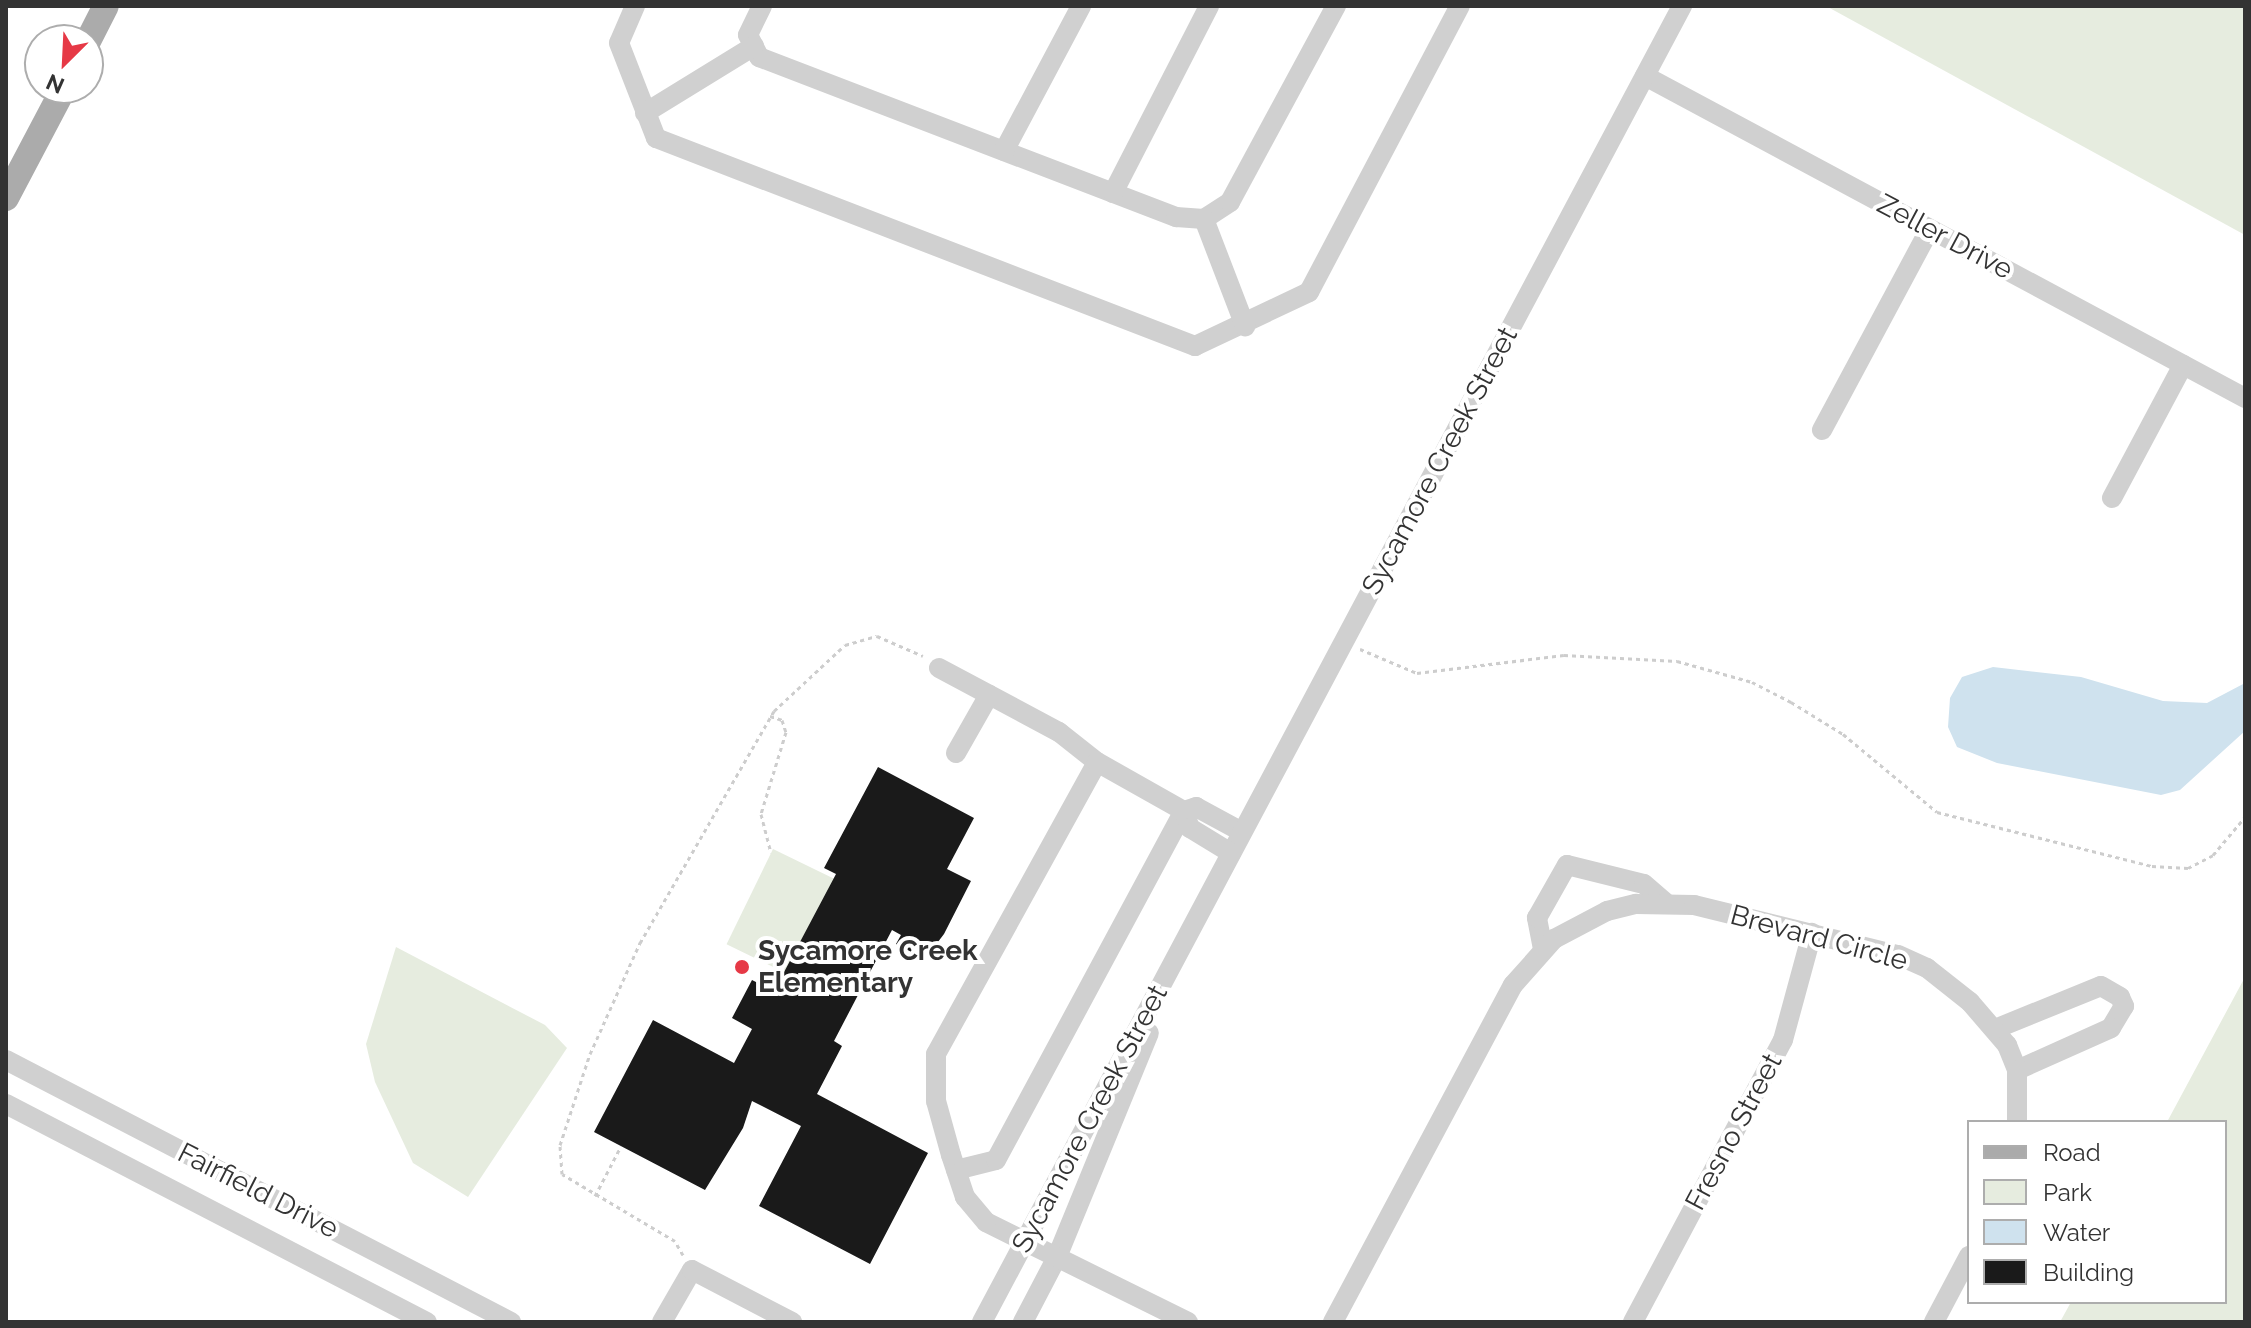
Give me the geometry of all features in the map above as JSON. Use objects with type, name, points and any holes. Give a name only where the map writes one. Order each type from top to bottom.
[{"type":"main road","points":[[97,24],[106,6]]},
{"type":"main road","points":[[6,198],[56,104]]},
{"type":"street","points":[[635,6],[619,43],[656,138],[679,151],[1195,346],[1245,326],[1309,292],[1460,6]]},
{"type":"street","points":[[762,6],[748,35],[759,57],[1176,217],[1204,219],[1230,202],[1336,6]]},
{"type":"street","points":[[1004,151],[1081,6]]},
{"type":"street","points":[[1113,193],[1209,6]]},
{"type":"street","name":"Sycamore Creek Street","points":[[982,1322],[1682,6]]},
{"type":"street","points":[[645,113],[754,46]]},
{"type":"street","name":"Zeller Drive","points":[[1645,76],[2245,398]]},
{"type":"street","points":[[1204,219],[1245,326]]},
{"type":"street","points":[[1822,430],[1930,229]]},
{"type":"street","points":[[2112,498],[2183,365]]},
{"type":"street","points":[[939,668],[1059,732],[1097,762],[1184,811],[1190,828],[1231,853]]},
{"type":"street","points":[[956,753],[989,695]]},
{"type":"street","points":[[1097,762],[936,1054],[936,1101],[965,1197],[986,1222],[1188,1322]]},
{"type":"street","points":[[956,1170],[996,1160],[1184,811],[1196,807],[1242,832]]},
{"type":"street","name":"Brevard Circle","points":[[1543,949],[1537,918],[1567,865],[1644,884],[1665,902]]},
{"type":"street","name":"Brevard Circle","points":[[1333,1322],[1513,985],[1543,949],[1607,911],[1665,902],[1812,933],[1927,968],[1995,1029],[2017,1070],[2017,1120]]},
{"type":"street","name":"Sycamore Creek Street","points":[[1023,1322],[1057,1257],[1197,916]]},
{"type":"street","name":"Fresno Street","points":[[1633,1322],[1783,1040],[1812,933]]},
{"type":"street","points":[[1995,1029],[2101,986],[2120,997],[2124,1006],[2111,1028],[2017,1070]]},
{"type":"street","name":"Fairfield Drive","points":[[6,1060],[511,1322]]},
{"type":"street","name":"Fairfield Drive","points":[[6,1104],[427,1322]]},
{"type":"street","points":[[1934,1322],[1967,1260]]},
{"type":"street","points":[[662,1322],[692,1270],[792,1322]]},
{"type":"path","points":[[692,1270],[675,1241],[562,1174],[560,1145],[590,1054],[640,943],[770,716],[829,654],[867,639],[910,645],[939,668]]},
{"type":"path","points":[[1344,641],[1417,673],[1564,655],[1677,661],[1752,682],[1791,702],[1843,734],[1937,812],[2152,866],[2188,868],[2213,855],[2245,817]]},
{"type":"path","points":[[770,716],[782,720],[786,732],[761,814],[771,853]]},
{"type":"path","points":[[595,1196],[621,1146]]},
{"type":"green space","points":[[1826,6],[2245,6],[2245,235]]},
{"type":"green space","points":[[773,849],[834,879],[788,974],[727,944]]},
{"type":"green space","points":[[396,947],[545,1025],[567,1048],[468,1197],[413,1163],[375,1082],[366,1044]]},
{"type":"green space","points":[[2245,977],[2245,1322],[2060,1322],[2070,1304],[2227,1304],[2227,1120],[2168,1120]]},
{"type":"water","points":[[1993,667],[2081,677],[2163,701],[2207,703],[2245,683],[2245,731],[2180,790],[2161,795],[1997,763],[1957,747],[1948,727],[1950,698],[1962,677]]},
{"type":"building","points":[[878,767],[974,818],[947,869],[971,881],[944,934],[925,959],[896,944],[901,935],[892,930],[834,1041],[842,1046],[817,1094],[928,1153],[870,1264],[759,1206],[801,1126],[752,1101],[743,1128],[705,1190],[594,1132],[653,1020],[734,1063],[752,1029],[732,1018],[752,980],[774,991],[836,874],[824,868]]},
{"type":"place","name":"Sycamore Creek Elementary","points":[[742,967]]}]
